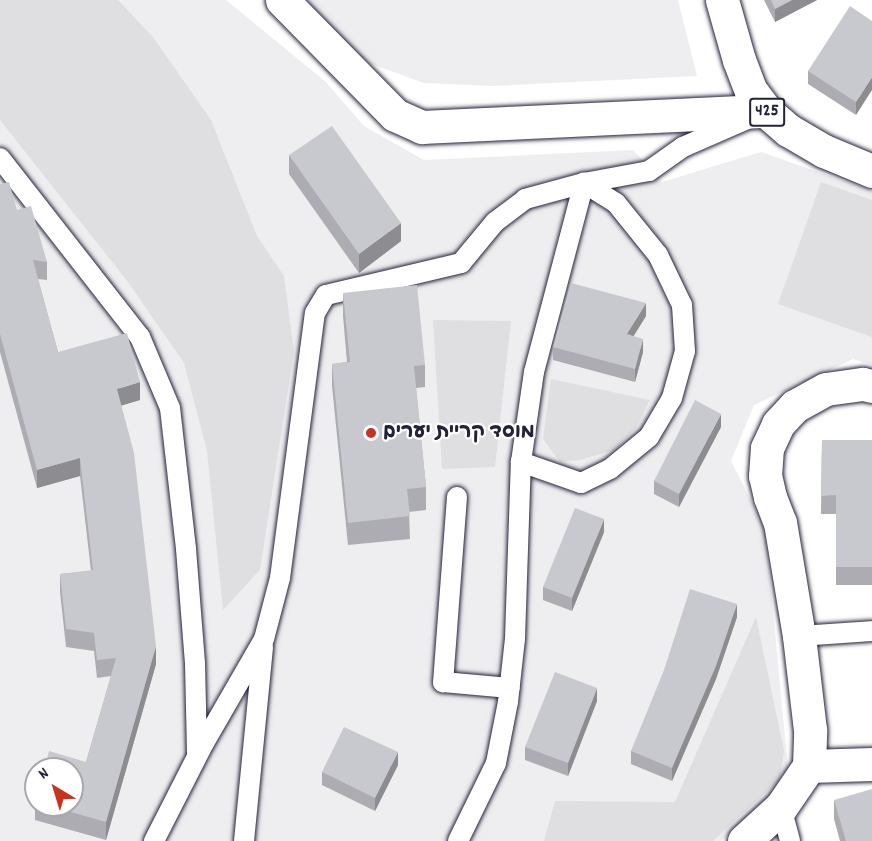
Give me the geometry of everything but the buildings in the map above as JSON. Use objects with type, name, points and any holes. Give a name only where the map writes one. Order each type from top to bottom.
[{"type":"street","points":[[282,0],[395,115],[422,128],[766,111]]},
{"type":"street","name":"425","points":[[722,0],[739,60],[751,91],[766,111],[788,130],[824,151],[872,171]]},
{"type":"street","points":[[744,841],[781,807],[809,766],[810,730],[799,636],[780,523],[765,476],[766,448],[778,424],[795,406],[826,389],[863,384],[872,386]]},
{"type":"street","points":[[809,766],[872,764]]},
{"type":"lane","points":[[244,841],[264,639],[280,578],[315,313],[326,295],[460,263],[495,222],[525,199],[584,183],[649,171],[682,147],[766,111]]},
{"type":"lane","points":[[0,158],[140,337],[170,408],[188,571],[198,756]]},
{"type":"lane","points":[[458,841],[496,763],[510,688],[515,639],[520,462],[534,372],[584,183]]},
{"type":"lane","points":[[520,462],[581,483],[610,469],[649,437],[672,398],[685,351],[682,305],[658,255],[616,203],[584,183]]},
{"type":"lane","points":[[457,498],[443,682],[510,688]]},
{"type":"lane","points":[[799,636],[872,631]]},
{"type":"lane","points":[[154,841],[198,756],[264,639]]},
{"type":"lane","points":[[781,807],[790,841]]},
{"type":"shaded area","name":"מוסד קריית יערים","points":[[0,0],[226,0],[326,82],[364,126],[424,160],[633,150],[662,182],[761,152],[872,191],[872,365],[853,359],[754,405],[731,461],[765,528],[789,779],[721,841],[0,841]]},
{"type":"shaded area","points":[[0,0],[118,0],[153,37],[211,120],[257,236],[284,276],[294,351],[260,570],[223,610],[207,451],[184,363],[128,282],[0,120]]},
{"type":"shaded area","points":[[283,0],[678,0],[697,76],[493,86],[424,83],[346,55]]},
{"type":"shaded area","points":[[821,182],[872,200],[872,337],[778,304]]},
{"type":"shaded area","points":[[433,320],[511,321],[495,467],[442,469]]},
{"type":"shaded area","points":[[551,379],[650,400],[636,428],[614,450],[580,460],[560,462],[543,439]]},
{"type":"shaded area","points":[[756,617],[784,751],[780,779],[713,841],[544,841],[555,801],[675,802]]},
{"type":"place","name":"מוסד קריית יערים","points":[[371,433]]}]
